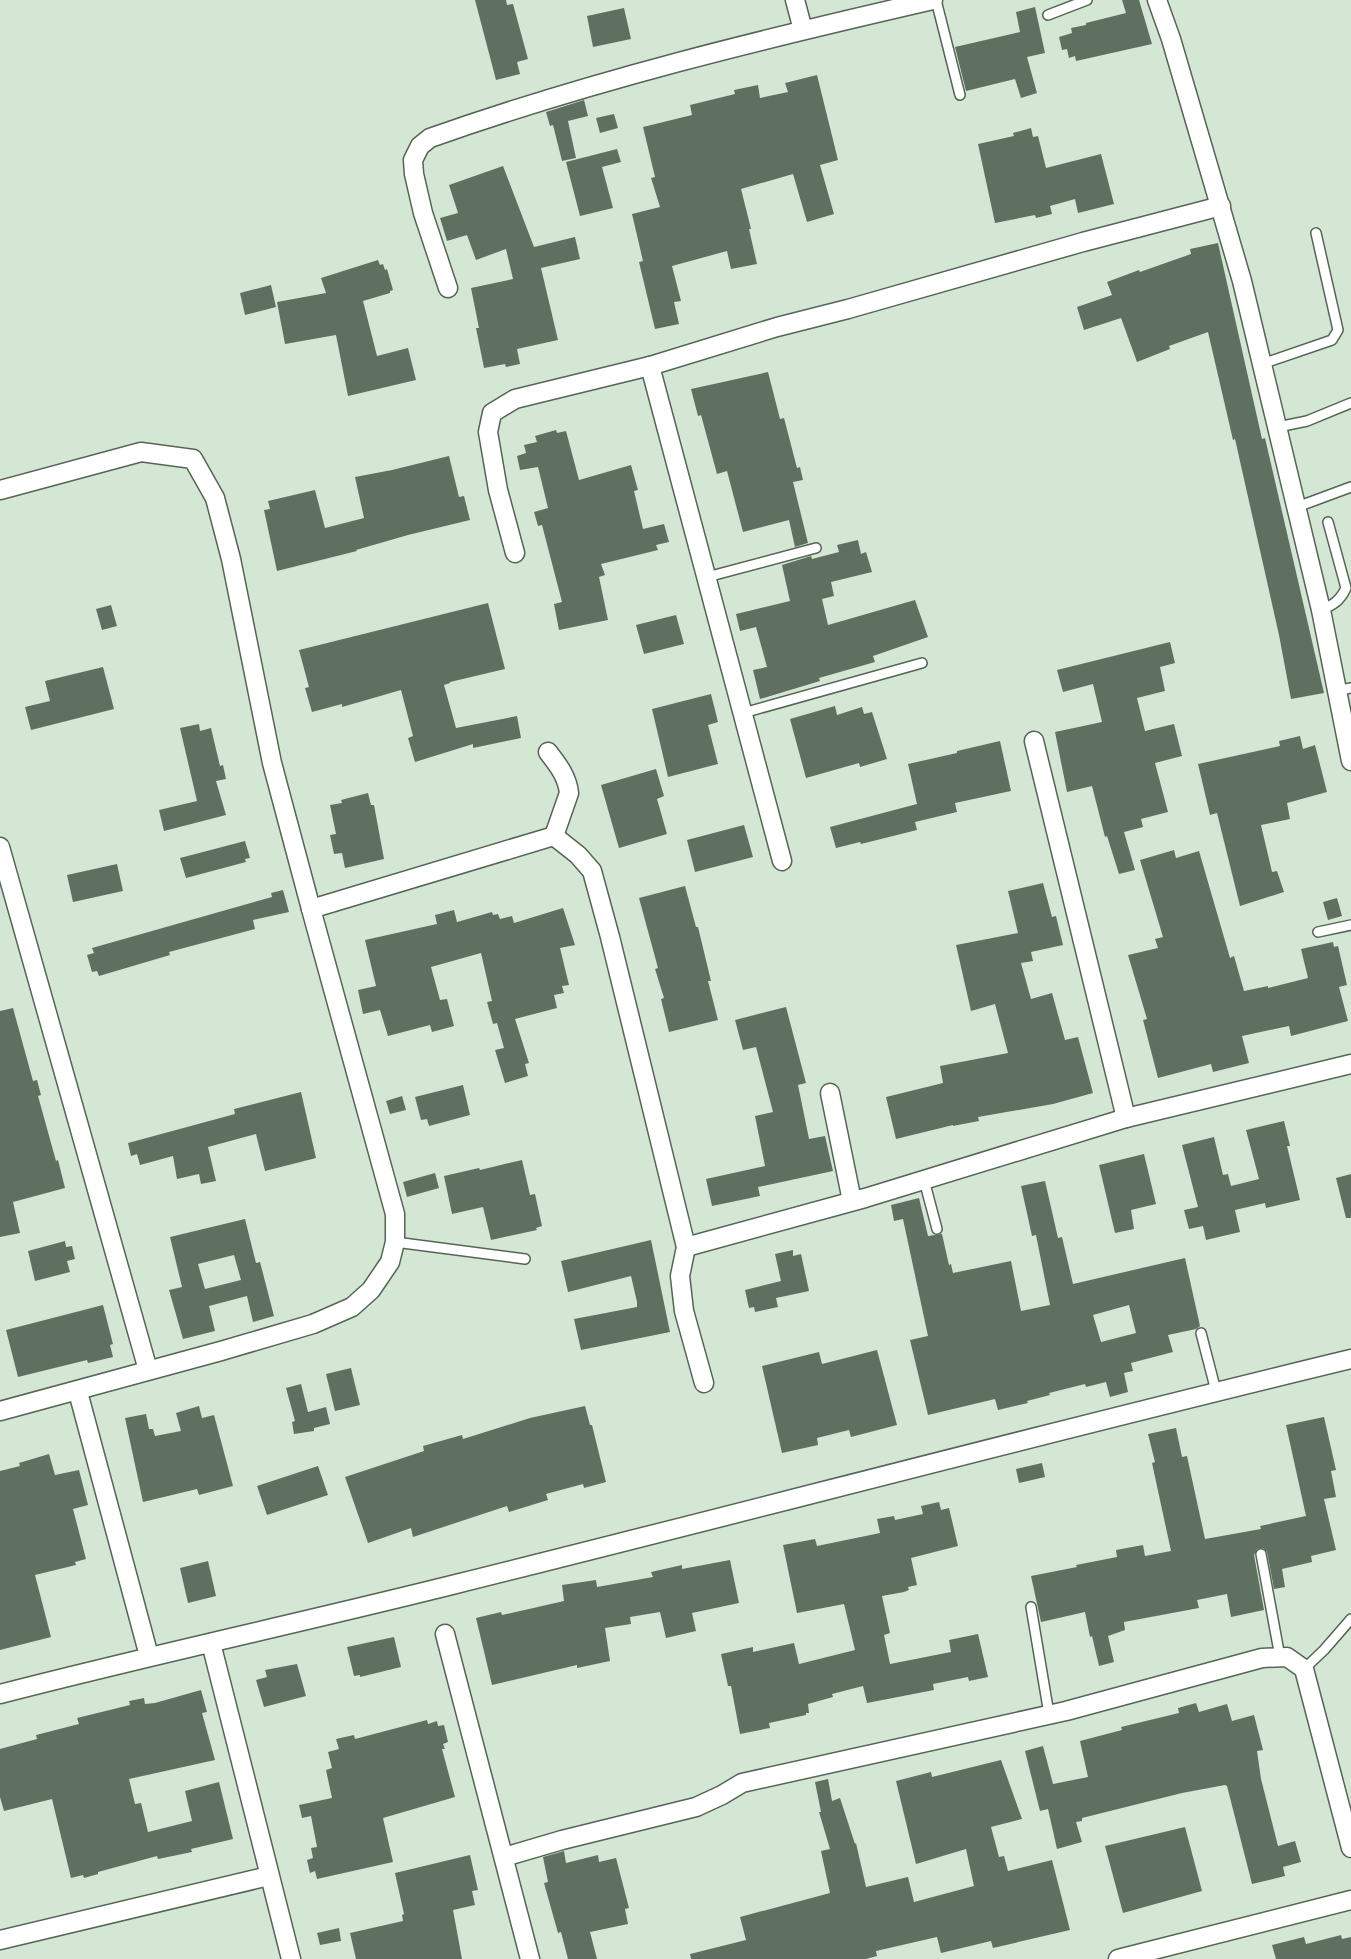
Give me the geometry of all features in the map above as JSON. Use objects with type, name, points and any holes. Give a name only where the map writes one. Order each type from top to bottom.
[{"type":"street","points":[[795,0],[802,30]]},
{"type":"street","points":[[448,288],[423,213],[414,174],[413,160],[420,147],[429,138],[603,82],[802,30],[934,0]]},
{"type":"street","points":[[1157,0],[1221,206],[1262,364],[1321,610],[1343,690],[1351,761]]},
{"type":"street","points":[[515,553],[498,490],[488,432],[492,413],[515,399],[650,366],[777,327],[1221,206]]},
{"type":"street","points":[[650,366],[782,861]]},
{"type":"street","points":[[0,490],[141,452],[193,459],[215,498],[231,559],[272,763],[394,1214],[395,1242],[390,1262],[371,1290],[352,1307],[313,1324],[78,1392],[0,1412]]},
{"type":"street","points":[[1034,741],[1126,1118]]},
{"type":"street","points":[[548,752],[567,778],[568,786],[568,793],[554,836]]},
{"type":"street","points":[[311,909],[554,836]]},
{"type":"street","points":[[554,836],[578,855],[592,871],[686,1247],[680,1276],[684,1311],[704,1383]]},
{"type":"street","points":[[0,848],[148,1370]]},
{"type":"street","points":[[686,1247],[924,1180],[1126,1118],[1351,1064]]},
{"type":"street","points":[[830,1093],[852,1201]]},
{"type":"street","points":[[0,1694],[149,1656],[456,1584],[1216,1391],[1351,1359]]},
{"type":"street","points":[[78,1392],[149,1656]]},
{"type":"street","points":[[445,1634],[530,1959]]},
{"type":"street","points":[[211,1643],[291,1959]]},
{"type":"street","points":[[504,1857],[562,1840],[696,1807],[742,1783],[1049,1714],[1219,1668],[1262,1658],[1280,1657],[1287,1657],[1304,1669],[1351,1848]]},
{"type":"street","points":[[0,1940],[269,1876]]},
{"type":"street","points":[[1118,1959],[1351,1900]]},
{"type":"lane","points":[[934,0],[960,95]]},
{"type":"lane","points":[[1048,15],[1087,0]]},
{"type":"lane","points":[[1262,364],[1332,340],[1338,330],[1316,233]]},
{"type":"lane","points":[[1278,427],[1307,421],[1351,404]]},
{"type":"lane","points":[[1297,507],[1351,487]]},
{"type":"lane","points":[[1321,610],[1333,605],[1342,597],[1346,588],[1328,522]]},
{"type":"lane","points":[[707,577],[816,548]]},
{"type":"lane","points":[[743,713],[922,663]]},
{"type":"lane","points":[[1318,932],[1351,925]]},
{"type":"lane","points":[[924,1180],[937,1228]]},
{"type":"lane","points":[[395,1242],[525,1259]]},
{"type":"lane","points":[[1201,1333],[1216,1391]]},
{"type":"lane","points":[[1261,1554],[1280,1657]]},
{"type":"lane","points":[[1031,1607],[1049,1714]]},
{"type":"lane","points":[[1304,1669],[1351,1619]]},
{"type":"building","points":[[475,0],[506,0],[507,5],[513,4],[528,59],[517,62],[520,74],[496,80]]},
{"type":"building","points":[[1122,0],[1139,0],[1152,44],[1076,61],[1075,56],[1069,58],[1067,49],[1062,50],[1059,37],[1072,33],[1071,28],[1126,13]]},
{"type":"building","points":[[1035,7],[1045,53],[1027,57],[1037,93],[1021,98],[1015,79],[966,91],[955,47],[1020,32],[1016,12]]},
{"type":"building","points":[[624,8],[631,39],[593,47],[587,16]]},
{"type":"building","points":[[817,75],[838,160],[820,165],[834,214],[807,222],[793,174],[741,189],[757,264],[731,269],[727,251],[672,266],[681,301],[674,302],[679,324],[655,329],[639,262],[643,261],[632,214],[660,207],[651,178],[655,177],[643,127],[692,115],[690,105],[735,94],[734,90],[758,85],[760,98],[788,92],[785,83]]},
{"type":"building","points":[[584,100],[588,116],[568,121],[576,158],[562,161],[553,125],[550,126],[546,112]]},
{"type":"building","points":[[614,114],[618,128],[600,133],[596,118]]},
{"type":"building","points":[[1031,128],[1033,137],[1038,136],[1046,168],[1101,154],[1114,204],[1078,213],[1075,199],[1050,206],[1052,214],[995,223],[978,144],[1014,136],[1013,133]]},
{"type":"building","points":[[617,149],[621,162],[602,167],[613,208],[580,216],[566,162]]},
{"type":"building","points":[[503,166],[534,247],[575,237],[580,259],[541,268],[558,340],[517,349],[520,364],[484,368],[471,288],[513,279],[506,249],[476,260],[467,235],[447,241],[440,218],[458,213],[449,185]]},
{"type":"building","points":[[1218,243],[1262,439],[1265,438],[1324,693],[1291,699],[1235,439],[1233,440],[1208,332],[1169,346],[1170,349],[1137,362],[1121,318],[1084,330],[1077,307],[1112,295],[1107,282],[1191,254],[1190,249]]},
{"type":"building","points":[[378,260],[380,265],[383,264],[385,270],[387,269],[393,290],[363,301],[377,356],[408,348],[416,380],[348,396],[336,335],[285,344],[277,302],[326,293],[321,278]]},
{"type":"building","points":[[271,285],[276,307],[245,315],[240,293]]},
{"type":"building","points":[[768,372],[780,419],[784,418],[797,468],[800,467],[803,480],[793,482],[808,543],[795,547],[789,520],[743,532],[727,471],[717,474],[701,415],[698,416],[691,389]]},
{"type":"building","points":[[556,430],[557,433],[566,431],[579,480],[631,465],[638,490],[634,491],[643,529],[664,524],[669,542],[656,545],[658,550],[601,564],[605,575],[599,577],[608,620],[559,630],[554,604],[562,602],[542,525],[538,526],[534,512],[548,508],[538,467],[520,470],[517,456],[526,453],[524,445],[537,442],[535,436]]},
{"type":"building","points":[[449,456],[459,497],[464,496],[470,520],[277,571],[264,510],[270,509],[268,501],[315,490],[325,528],[364,518],[355,477]]},
{"type":"building","points":[[858,540],[861,554],[866,552],[872,572],[831,582],[834,596],[822,599],[828,625],[915,600],[928,637],[873,656],[875,662],[819,678],[820,681],[760,699],[753,670],[767,667],[756,627],[740,631],[736,614],[790,601],[782,565],[811,556],[812,559],[839,552],[837,545]]},
{"type":"building","points":[[488,603],[505,669],[444,685],[456,728],[517,716],[521,738],[473,748],[473,744],[415,762],[408,738],[413,736],[401,690],[342,707],[342,704],[312,712],[305,688],[309,687],[299,650]]},
{"type":"building","points":[[111,605],[117,626],[102,630],[96,609]]},
{"type":"building","points":[[676,615],[684,644],[644,654],[636,625]]},
{"type":"building","points":[[1170,642],[1175,663],[1160,667],[1165,691],[1137,698],[1145,731],[1174,724],[1182,756],[1155,763],[1168,812],[1141,819],[1143,827],[1124,832],[1135,870],[1119,874],[1107,836],[1105,837],[1092,786],[1067,792],[1055,732],[1102,722],[1093,684],[1063,692],[1057,670]]},
{"type":"building","points":[[103,667],[114,709],[31,730],[25,707],[50,701],[45,681]]},
{"type":"building","points":[[711,694],[718,722],[708,725],[718,764],[668,777],[652,709]]},
{"type":"building","points":[[835,706],[837,715],[862,707],[864,714],[872,712],[887,759],[860,767],[859,763],[806,778],[790,719]]},
{"type":"building","points":[[199,724],[200,731],[211,728],[220,766],[223,765],[226,779],[216,781],[226,815],[164,831],[159,810],[197,801],[180,728]]},
{"type":"building","points":[[1300,736],[1303,749],[1315,745],[1327,792],[1287,803],[1290,819],[1261,825],[1272,872],[1277,871],[1284,892],[1240,906],[1217,813],[1210,815],[1198,764],[1280,746],[1279,741]]},
{"type":"building","points":[[1000,741],[1011,791],[955,803],[957,812],[915,822],[917,830],[836,848],[830,827],[917,804],[908,764]]},
{"type":"building","points":[[656,769],[664,796],[657,799],[667,834],[619,848],[601,785]]},
{"type":"building","points":[[368,793],[371,805],[374,805],[384,859],[345,868],[342,853],[334,854],[330,835],[336,834],[330,805]]},
{"type":"building","points":[[744,825],[753,857],[695,872],[687,840]]},
{"type":"building","points":[[245,841],[250,858],[245,859],[246,862],[186,878],[180,858]]},
{"type":"building","points":[[1174,850],[1176,858],[1199,851],[1230,958],[1234,956],[1244,991],[1268,986],[1268,988],[1308,978],[1301,949],[1333,942],[1334,947],[1338,946],[1347,985],[1339,987],[1348,1021],[1291,1036],[1289,1026],[1242,1036],[1249,1063],[1213,1072],[1211,1064],[1158,1078],[1143,1020],[1147,1019],[1128,955],[1158,948],[1155,939],[1163,937],[1140,860]]},
{"type":"building","points":[[117,864],[123,891],[73,902],[67,875]]},
{"type":"building","points":[[1043,883],[1052,917],[1056,916],[1063,945],[1031,952],[1033,961],[1021,963],[1031,999],[1052,993],[1065,1040],[1078,1037],[1093,1093],[1053,1104],[978,1117],[979,1121],[896,1139],[886,1097],[943,1083],[940,1066],[1008,1053],[995,1004],[971,1011],[956,945],[1018,933],[1008,891]]},
{"type":"building","points":[[685,886],[696,927],[698,927],[718,1020],[669,1032],[661,999],[664,998],[655,969],[658,968],[639,898]]},
{"type":"building","points":[[283,890],[289,912],[253,920],[255,929],[169,952],[170,955],[99,976],[97,971],[92,972],[87,955],[94,953],[92,948],[272,897],[271,893]]},
{"type":"building","points":[[1337,898],[1342,916],[1328,920],[1323,902]]},
{"type":"building","points":[[563,908],[575,945],[560,948],[569,985],[562,986],[564,993],[554,995],[557,1008],[515,1019],[529,1063],[525,1064],[528,1076],[505,1083],[495,1050],[504,1048],[497,1023],[493,1024],[487,1002],[492,1001],[481,953],[431,967],[440,1000],[447,999],[454,1026],[432,1032],[430,1025],[388,1036],[380,1010],[363,1014],[358,990],[376,986],[365,940],[437,924],[435,915],[454,910],[457,922],[492,912],[493,915],[498,914],[500,919],[512,916],[514,923]]},
{"type":"building","points":[[786,1007],[806,1083],[798,1085],[809,1139],[825,1136],[833,1171],[758,1187],[760,1196],[712,1206],[706,1179],[765,1166],[755,1116],[773,1112],[756,1047],[743,1050],[735,1020]]},
{"type":"building","points":[[13,1008],[33,1081],[37,1080],[41,1095],[38,1096],[65,1188],[13,1202],[20,1233],[0,1237],[0,1011]]},
{"type":"building","points":[[463,1085],[470,1115],[429,1126],[427,1119],[421,1120],[415,1097]]},
{"type":"building","points":[[301,1092],[316,1158],[265,1171],[256,1134],[208,1147],[216,1181],[201,1184],[199,1174],[177,1179],[173,1156],[140,1165],[137,1154],[131,1156],[128,1143],[235,1114],[234,1109]]},
{"type":"building","points":[[402,1096],[406,1110],[390,1114],[386,1101]]},
{"type":"building","points":[[1284,1121],[1290,1146],[1287,1146],[1300,1200],[1266,1208],[1265,1203],[1235,1210],[1240,1232],[1206,1240],[1203,1226],[1189,1229],[1184,1210],[1198,1207],[1182,1145],[1214,1137],[1223,1175],[1228,1174],[1231,1186],[1259,1179],[1246,1130]]},
{"type":"building","points":[[1144,1154],[1156,1204],[1131,1210],[1134,1229],[1115,1233],[1099,1165]]},
{"type":"building","points":[[522,1160],[530,1195],[535,1194],[542,1226],[536,1228],[537,1230],[491,1240],[483,1207],[452,1214],[444,1176]]},
{"type":"building","points":[[435,1173],[439,1188],[407,1197],[403,1182]]},
{"type":"building","points":[[1351,1174],[1351,1218],[1346,1218],[1336,1178]]},
{"type":"building","points":[[1045,1181],[1058,1238],[1062,1237],[1073,1284],[1185,1258],[1200,1326],[1196,1329],[1168,1335],[1173,1352],[1131,1363],[1133,1371],[1124,1373],[1128,1392],[1110,1397],[1106,1382],[1086,1387],[1085,1384],[1049,1393],[1050,1395],[1027,1401],[1028,1403],[998,1410],[995,1399],[928,1415],[910,1340],[928,1336],[903,1219],[894,1221],[891,1205],[919,1198],[928,1236],[942,1234],[953,1273],[1011,1261],[1021,1311],[1050,1305],[1036,1235],[1032,1236],[1021,1186]],"holes":[[[1129,1305],[1136,1333],[1101,1342],[1093,1315]]]},
{"type":"building","points":[[245,1219],[256,1263],[260,1262],[274,1316],[253,1322],[247,1296],[209,1306],[215,1331],[183,1339],[169,1290],[182,1287],[170,1237]],"holes":[[[234,1255],[241,1280],[205,1289],[198,1264]]]},
{"type":"building","points":[[651,1240],[670,1332],[581,1350],[574,1319],[637,1307],[637,1302],[631,1276],[568,1292],[561,1261]]},
{"type":"building","points":[[65,1241],[66,1247],[72,1246],[75,1259],[67,1261],[70,1272],[35,1281],[28,1251]]},
{"type":"building","points":[[793,1250],[793,1256],[801,1254],[809,1291],[776,1298],[778,1307],[755,1312],[754,1307],[749,1308],[745,1290],[781,1281],[775,1254]]},
{"type":"building","points":[[103,1305],[113,1344],[110,1345],[113,1357],[88,1363],[87,1360],[18,1377],[6,1330]]},
{"type":"building","points":[[877,1350],[897,1425],[851,1437],[849,1430],[817,1438],[818,1445],[782,1453],[762,1366],[819,1352],[822,1364]]},
{"type":"building","points":[[351,1368],[360,1405],[335,1411],[326,1374]]},
{"type":"building","points":[[301,1384],[308,1412],[326,1407],[330,1424],[314,1428],[314,1431],[294,1434],[292,1422],[295,1421],[286,1388]]},
{"type":"building","points":[[199,1406],[202,1418],[214,1415],[233,1486],[199,1495],[197,1489],[143,1502],[125,1418],[146,1414],[149,1429],[153,1429],[155,1436],[181,1431],[176,1413]]},
{"type":"building","points":[[585,1406],[606,1482],[584,1488],[583,1484],[546,1494],[548,1500],[509,1512],[507,1506],[413,1537],[411,1528],[368,1543],[345,1477],[424,1451],[423,1446],[462,1435],[463,1439],[530,1418]]},
{"type":"building","points":[[1324,1417],[1336,1470],[1331,1471],[1336,1497],[1324,1499],[1336,1550],[1311,1556],[1312,1562],[1282,1569],[1285,1587],[1274,1589],[1267,1552],[1263,1548],[1257,1549],[1254,1555],[1264,1610],[1231,1617],[1227,1594],[1197,1600],[1199,1608],[1124,1622],[1125,1630],[1108,1636],[1114,1662],[1099,1666],[1085,1612],[1041,1622],[1031,1576],[1117,1557],[1116,1550],[1143,1545],[1145,1556],[1171,1551],[1148,1434],[1176,1428],[1182,1457],[1187,1456],[1205,1539],[1261,1529],[1260,1526],[1306,1516],[1286,1425]]},
{"type":"building","points":[[49,1454],[55,1475],[79,1470],[88,1505],[73,1509],[86,1559],[75,1562],[76,1565],[35,1575],[51,1637],[0,1650],[0,1471],[20,1466],[19,1463]]},
{"type":"building","points":[[1042,1463],[1045,1477],[1019,1483],[1016,1469]]},
{"type":"building","points":[[318,1466],[328,1495],[267,1515],[257,1486]]},
{"type":"building","points":[[939,1502],[941,1510],[949,1508],[958,1546],[911,1558],[917,1585],[908,1587],[909,1590],[904,1592],[882,1596],[890,1633],[884,1635],[890,1664],[951,1652],[949,1640],[978,1634],[988,1677],[969,1681],[968,1677],[933,1684],[934,1690],[867,1703],[863,1686],[832,1694],[833,1697],[808,1704],[809,1713],[806,1715],[769,1723],[770,1728],[740,1734],[731,1686],[728,1686],[721,1654],[753,1647],[753,1652],[794,1643],[799,1664],[855,1650],[844,1604],[797,1613],[783,1545],[815,1539],[817,1546],[880,1533],[877,1519],[894,1516],[895,1520],[923,1514],[921,1506]]},
{"type":"building","points":[[730,1560],[739,1603],[692,1613],[696,1631],[666,1638],[660,1612],[630,1617],[631,1624],[605,1628],[610,1661],[577,1668],[577,1665],[492,1685],[476,1618],[501,1612],[502,1615],[564,1601],[562,1585],[596,1580],[597,1587],[653,1577],[651,1572],[682,1565],[682,1569]]},
{"type":"building","points":[[208,1561],[216,1596],[188,1603],[180,1568]]},
{"type":"building","points":[[394,1637],[401,1667],[360,1677],[360,1675],[354,1676],[347,1647]]},
{"type":"building","points":[[297,1664],[306,1696],[264,1707],[256,1680],[267,1677],[265,1670]]},
{"type":"building","points":[[201,1690],[207,1712],[202,1713],[215,1760],[129,1779],[135,1804],[141,1803],[148,1832],[192,1821],[185,1791],[219,1782],[233,1839],[191,1849],[192,1852],[158,1859],[157,1856],[84,1878],[83,1875],[71,1878],[52,1799],[4,1811],[0,1797],[0,1749],[37,1739],[36,1735],[79,1724],[77,1718],[130,1705],[129,1701],[144,1698],[145,1704],[155,1703]]},
{"type":"building","points":[[1196,1703],[1199,1712],[1227,1704],[1232,1721],[1254,1715],[1263,1750],[1257,1751],[1261,1779],[1278,1846],[1295,1841],[1301,1862],[1283,1867],[1285,1876],[1252,1884],[1225,1785],[1182,1793],[1082,1818],[1082,1821],[1076,1822],[1082,1842],[1057,1849],[1048,1809],[1040,1811],[1025,1751],[1043,1746],[1053,1784],[1088,1777],[1080,1741],[1122,1730],[1121,1727],[1179,1713],[1178,1708]]},
{"type":"building","points":[[427,1720],[428,1724],[437,1721],[438,1726],[444,1725],[448,1742],[443,1744],[445,1749],[442,1749],[455,1797],[383,1818],[393,1862],[317,1879],[315,1871],[310,1873],[307,1860],[313,1858],[311,1848],[317,1847],[311,1816],[302,1818],[299,1805],[332,1798],[326,1770],[332,1768],[328,1752],[339,1749],[336,1739],[354,1735],[355,1739]]},
{"type":"building","points":[[1001,1760],[1022,1819],[991,1827],[999,1857],[1004,1856],[1008,1871],[1052,1860],[1070,1930],[993,1948],[991,1941],[941,1953],[937,1937],[876,1951],[877,1956],[866,1959],[691,1959],[690,1954],[746,1940],[740,1917],[830,1893],[821,1851],[830,1849],[819,1812],[821,1812],[815,1782],[828,1779],[832,1801],[840,1798],[856,1843],[866,1887],[908,1877],[914,1902],[974,1886],[966,1849],[916,1864],[896,1781],[931,1772],[932,1777]]},
{"type":"building","points":[[1185,1827],[1202,1891],[1123,1913],[1105,1846]]},
{"type":"building","points":[[564,1851],[566,1863],[598,1855],[599,1862],[616,1858],[629,1908],[625,1909],[628,1924],[590,1932],[597,1959],[568,1959],[561,1932],[558,1933],[544,1883],[548,1882],[543,1857]]},
{"type":"building","points":[[470,1855],[478,1890],[472,1891],[475,1905],[453,1910],[462,1959],[356,1959],[350,1933],[403,1921],[402,1915],[404,1914],[395,1873]]},
{"type":"building","points":[[339,1928],[341,1941],[320,1945],[317,1933]]},
{"type":"building","points":[[1341,1935],[1342,1939],[1351,1937],[1351,1959],[1276,1959],[1272,1945],[1304,1937],[1306,1944]]}]
